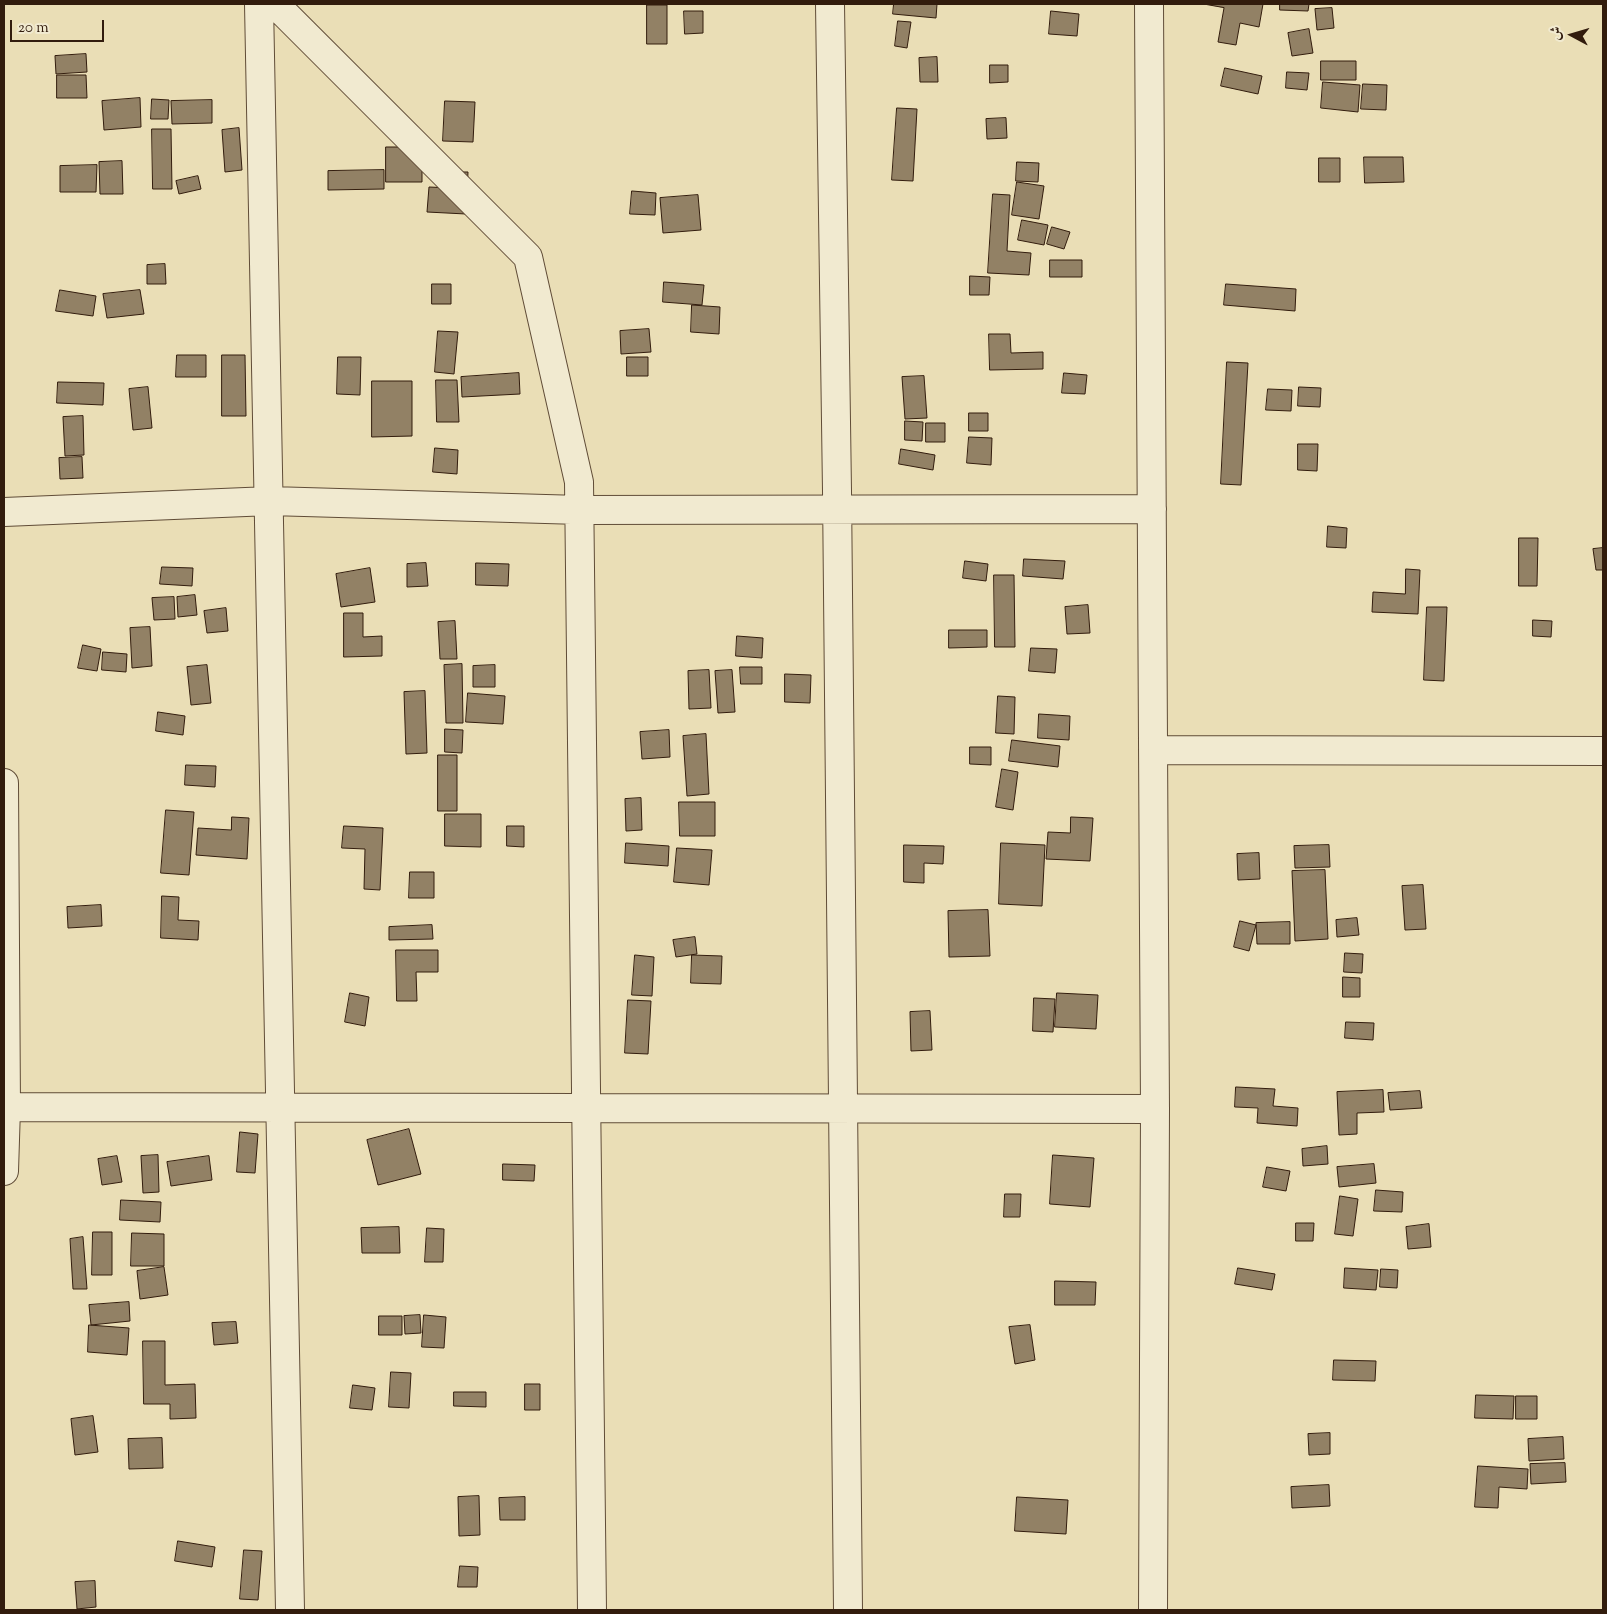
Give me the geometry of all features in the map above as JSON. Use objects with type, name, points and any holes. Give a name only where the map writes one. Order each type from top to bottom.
[{"type":"street","points":[[259,4],[290,1610]]},
{"type":"street","points":[[275,4],[528,257],[579,482],[592,1610]]},
{"type":"street","points":[[830,4],[838,510],[848,1610]]},
{"type":"street","points":[[1149,4],[1155,1108],[1153,1610]]},
{"type":"street","points":[[4,512],[270,501],[580,510],[1152,509]]},
{"type":"street","points":[[1153,750],[1603,751]]},
{"type":"street","points":[[4,783],[4,1171]]},
{"type":"street","points":[[5,1108],[1155,1108]]},
{"type":"building","points":[[894,4],[937,4],[936,18],[893,14]]},
{"type":"building","points":[[1204,4],[1263,4],[1259,27],[1240,23],[1236,45],[1218,42],[1224,8]]},
{"type":"building","points":[[1280,4],[1309,4],[1308,11],[1280,10]]},
{"type":"building","points":[[647,5],[667,5],[667,44],[647,44]]},
{"type":"building","points":[[1332,8],[1334,28],[1317,30],[1315,9]]},
{"type":"building","points":[[684,11],[703,11],[703,33],[685,34]]},
{"type":"building","points":[[1051,11],[1079,14],[1077,36],[1049,34]]},
{"type":"building","points":[[898,21],[911,22],[907,48],[895,46]]},
{"type":"building","points":[[1309,29],[1313,53],[1292,56],[1288,33]]},
{"type":"building","points":[[86,54],[87,72],[56,74],[55,56]]},
{"type":"building","points":[[937,57],[938,82],[920,82],[919,58]]},
{"type":"building","points":[[1321,61],[1356,61],[1356,80],[1321,80]]},
{"type":"building","points":[[990,65],[1008,65],[1008,82],[990,83]]},
{"type":"building","points":[[1225,68],[1262,76],[1258,94],[1221,86]]},
{"type":"building","points":[[1287,72],[1309,73],[1307,90],[1286,88]]},
{"type":"building","points":[[57,75],[86,75],[87,98],[57,98]]},
{"type":"building","points":[[1323,82],[1360,85],[1358,112],[1321,108]]},
{"type":"building","points":[[1363,84],[1387,85],[1386,110],[1361,109]]},
{"type":"building","points":[[140,98],[141,127],[104,130],[102,101]]},
{"type":"building","points":[[152,99],[169,100],[168,119],[151,119]]},
{"type":"building","points":[[212,100],[212,123],[172,124],[171,101]]},
{"type":"building","points":[[445,101],[475,102],[473,142],[443,141]]},
{"type":"building","points":[[897,108],[917,109],[913,181],[892,180]]},
{"type":"building","points":[[1006,118],[1007,138],[987,139],[986,119]]},
{"type":"building","points":[[239,128],[242,170],[225,172],[222,130]]},
{"type":"building","points":[[152,129],[171,129],[172,189],[153,189]]},
{"type":"building","points":[[386,147],[422,147],[422,182],[386,182]]},
{"type":"building","points":[[1364,157],[1403,157],[1404,182],[1365,183]]},
{"type":"building","points":[[1319,158],[1340,158],[1340,182],[1319,182]]},
{"type":"building","points":[[122,161],[123,194],[100,194],[99,162]]},
{"type":"building","points":[[1017,162],[1039,163],[1038,182],[1016,181]]},
{"type":"building","points":[[97,165],[96,192],[60,192],[60,166]]},
{"type":"building","points":[[384,170],[384,189],[328,190],[328,171]]},
{"type":"building","points":[[451,172],[468,172],[466,214],[427,212],[429,187],[451,188]]},
{"type":"building","points":[[198,176],[201,189],[179,194],[176,181]]},
{"type":"building","points":[[1017,182],[1044,186],[1039,219],[1012,215]]},
{"type":"building","points":[[632,191],[656,193],[655,215],[630,214]]},
{"type":"building","points":[[993,194],[1010,195],[1007,251],[1031,253],[1029,275],[988,273]]},
{"type":"building","points":[[698,195],[701,230],[663,233],[660,198]]},
{"type":"building","points":[[1022,220],[1048,225],[1044,245],[1018,240]]},
{"type":"building","points":[[1052,227],[1070,232],[1064,249],[1047,244]]},
{"type":"building","points":[[1050,260],[1082,260],[1082,277],[1050,277]]},
{"type":"building","points":[[165,264],[166,284],[147,284],[147,265]]},
{"type":"building","points":[[970,276],[990,277],[989,295],[970,295]]},
{"type":"building","points":[[664,282],[704,285],[702,305],[663,302]]},
{"type":"building","points":[[432,284],[451,284],[451,304],[432,304]]},
{"type":"building","points":[[1226,284],[1296,289],[1295,311],[1224,305]]},
{"type":"building","points":[[60,290],[96,296],[93,316],[56,311]]},
{"type":"building","points":[[140,290],[144,314],[107,318],[103,294]]},
{"type":"building","points":[[692,305],[720,307],[719,334],[691,332]]},
{"type":"building","points":[[649,329],[651,352],[621,354],[620,331]]},
{"type":"building","points":[[438,331],[458,332],[454,374],[435,372]]},
{"type":"building","points":[[989,334],[1010,334],[1011,353],[1043,352],[1043,369],[990,370]]},
{"type":"building","points":[[177,355],[206,355],[206,377],[176,377]]},
{"type":"building","points":[[222,355],[245,355],[246,416],[222,416]]},
{"type":"building","points":[[338,357],[361,357],[360,395],[337,394]]},
{"type":"building","points":[[627,357],[648,357],[648,376],[627,376]]},
{"type":"building","points":[[1227,362],[1248,363],[1241,485],[1221,484]]},
{"type":"building","points":[[519,373],[520,394],[462,397],[461,377]]},
{"type":"building","points":[[1064,373],[1087,375],[1085,394],[1062,393]]},
{"type":"building","points":[[924,376],[927,418],[905,419],[902,377]]},
{"type":"building","points":[[436,380],[457,380],[459,422],[437,422]]},
{"type":"building","points":[[372,381],[412,381],[412,436],[372,437]]},
{"type":"building","points":[[58,382],[104,383],[103,405],[57,403]]},
{"type":"building","points":[[148,387],[152,428],[133,430],[129,389]]},
{"type":"building","points":[[1299,387],[1321,388],[1320,407],[1298,406]]},
{"type":"building","points":[[1268,389],[1292,390],[1291,411],[1266,410]]},
{"type":"building","points":[[969,413],[988,413],[988,431],[969,431]]},
{"type":"building","points":[[83,416],[84,455],[65,456],[63,417]]},
{"type":"building","points":[[905,421],[923,422],[922,441],[905,440]]},
{"type":"building","points":[[926,423],[945,423],[945,442],[926,442]]},
{"type":"building","points":[[969,437],[992,438],[991,465],[967,463]]},
{"type":"building","points":[[1298,444],[1318,444],[1317,471],[1298,470]]},
{"type":"building","points":[[435,448],[458,450],[457,474],[433,472]]},
{"type":"building","points":[[901,449],[935,455],[933,470],[899,464]]},
{"type":"building","points":[[82,457],[83,478],[60,479],[59,458]]},
{"type":"building","points":[[1328,526],[1347,528],[1346,548],[1327,547]]},
{"type":"building","points":[[1519,538],[1538,538],[1537,586],[1519,586]]},
{"type":"building","points":[[1603,548],[1603,570],[1596,570],[1593,549]]},
{"type":"building","points":[[1024,559],[1065,561],[1063,579],[1023,576]]},
{"type":"building","points":[[965,561],[988,564],[986,581],[963,578]]},
{"type":"building","points":[[426,563],[428,586],[407,587],[407,564]]},
{"type":"building","points":[[476,563],[509,564],[508,586],[476,585]]},
{"type":"building","points":[[162,567],[193,568],[192,586],[160,584]]},
{"type":"building","points":[[370,568],[375,602],[341,607],[336,574]]},
{"type":"building","points":[[1406,569],[1420,570],[1418,614],[1372,612],[1373,592],[1405,594]]},
{"type":"building","points":[[994,575],[1014,575],[1015,647],[995,647]]},
{"type":"building","points":[[195,595],[197,615],[178,617],[177,597]]},
{"type":"building","points":[[174,597],[175,619],[154,620],[152,598]]},
{"type":"building","points":[[1088,605],[1090,633],[1067,634],[1065,607]]},
{"type":"building","points":[[1427,607],[1447,607],[1444,681],[1424,680]]},
{"type":"building","points":[[226,608],[228,631],[207,633],[204,611]]},
{"type":"building","points":[[344,613],[363,613],[363,637],[382,636],[382,656],[344,657]]},
{"type":"building","points":[[1533,620],[1552,621],[1551,637],[1533,636]]},
{"type":"building","points":[[455,621],[457,659],[440,659],[438,622]]},
{"type":"building","points":[[150,627],[152,666],[132,668],[130,628]]},
{"type":"building","points":[[949,630],[987,630],[987,647],[949,648]]},
{"type":"building","points":[[737,636],[763,638],[762,658],[736,656]]},
{"type":"building","points":[[83,645],[101,649],[97,671],[78,668]]},
{"type":"building","points":[[1031,648],[1057,649],[1055,673],[1029,671]]},
{"type":"building","points":[[103,652],[127,654],[126,672],[102,670]]},
{"type":"building","points":[[462,664],[463,723],[446,723],[444,665]]},
{"type":"building","points":[[207,665],[211,703],[191,705],[187,667]]},
{"type":"building","points":[[495,665],[495,687],[473,687],[473,666]]},
{"type":"building","points":[[740,667],[762,667],[762,684],[741,684]]},
{"type":"building","points":[[709,670],[711,708],[689,709],[688,671]]},
{"type":"building","points":[[732,670],[735,712],[718,713],[715,671]]},
{"type":"building","points":[[785,674],[811,675],[810,703],[785,702]]},
{"type":"building","points":[[425,691],[427,753],[406,754],[404,692]]},
{"type":"building","points":[[468,693],[505,696],[503,724],[466,722]]},
{"type":"building","points":[[998,696],[1015,697],[1014,734],[996,733]]},
{"type":"building","points":[[158,712],[185,716],[183,735],[156,731]]},
{"type":"building","points":[[1039,714],[1070,716],[1069,740],[1038,738]]},
{"type":"building","points":[[445,729],[463,730],[462,753],[445,752]]},
{"type":"building","points":[[669,730],[670,757],[642,759],[640,732]]},
{"type":"building","points":[[706,734],[709,794],[687,796],[683,736]]},
{"type":"building","points":[[1012,740],[1060,746],[1058,767],[1009,761]]},
{"type":"building","points":[[970,747],[991,747],[991,765],[970,764]]},
{"type":"building","points":[[438,755],[457,755],[457,811],[438,811]]},
{"type":"building","points":[[186,765],[216,766],[215,787],[185,785]]},
{"type":"building","points":[[1002,769],[1018,772],[1013,810],[996,807]]},
{"type":"building","points":[[641,798],[642,830],[626,831],[625,799]]},
{"type":"building","points":[[679,802],[715,802],[715,836],[680,836]]},
{"type":"building","points":[[166,810],[194,812],[189,875],[161,873]]},
{"type":"building","points":[[445,814],[481,814],[481,847],[445,846]]},
{"type":"building","points":[[232,817],[249,818],[247,859],[196,855],[198,828],[231,830]]},
{"type":"building","points":[[1071,817],[1093,818],[1090,861],[1046,859],[1048,832],[1070,833]]},
{"type":"building","points":[[344,826],[383,828],[380,890],[364,889],[365,849],[342,848]]},
{"type":"building","points":[[507,826],[524,826],[524,847],[507,846]]},
{"type":"building","points":[[626,843],[669,846],[668,866],[625,863]]},
{"type":"building","points":[[1001,843],[1045,845],[1042,906],[999,904]]},
{"type":"building","points":[[904,845],[944,846],[943,864],[924,863],[924,883],[904,882]]},
{"type":"building","points":[[1329,845],[1330,867],[1295,868],[1294,846]]},
{"type":"building","points":[[677,848],[712,850],[709,885],[674,882]]},
{"type":"building","points":[[1259,853],[1260,879],[1238,880],[1237,854]]},
{"type":"building","points":[[1325,870],[1328,939],[1295,941],[1292,871]]},
{"type":"building","points":[[410,872],[434,872],[434,898],[409,898]]},
{"type":"building","points":[[1423,885],[1426,929],[1405,930],[1402,886]]},
{"type":"building","points":[[162,896],[179,897],[178,920],[199,921],[198,940],[161,938]]},
{"type":"building","points":[[101,905],[102,926],[68,928],[67,907]]},
{"type":"building","points":[[988,910],[990,956],[949,957],[948,911]]},
{"type":"building","points":[[1357,918],[1359,935],[1337,937],[1336,920]]},
{"type":"building","points":[[1240,921],[1256,925],[1249,951],[1234,947]]},
{"type":"building","points":[[1290,922],[1290,944],[1257,944],[1256,923]]},
{"type":"building","points":[[432,925],[433,939],[389,940],[389,927]]},
{"type":"building","points":[[695,937],[697,954],[676,957],[673,940]]},
{"type":"building","points":[[396,950],[438,950],[438,972],[416,972],[417,1001],[397,1001]]},
{"type":"building","points":[[1345,953],[1363,954],[1362,973],[1344,972]]},
{"type":"building","points":[[635,955],[654,957],[652,996],[632,995]]},
{"type":"building","points":[[692,955],[722,956],[721,984],[691,983]]},
{"type":"building","points":[[1343,977],[1360,978],[1360,997],[1343,997]]},
{"type":"building","points":[[350,993],[369,997],[365,1026],[345,1022]]},
{"type":"building","points":[[1057,993],[1098,995],[1096,1029],[1055,1027]]},
{"type":"building","points":[[1034,998],[1055,999],[1053,1032],[1033,1031]]},
{"type":"building","points":[[628,1000],[651,1001],[648,1054],[625,1053]]},
{"type":"building","points":[[930,1011],[932,1050],[911,1051],[910,1012]]},
{"type":"building","points":[[1346,1022],[1374,1023],[1373,1040],[1345,1038]]},
{"type":"building","points":[[1236,1087],[1275,1089],[1273,1106],[1298,1108],[1297,1126],[1257,1123],[1258,1108],[1235,1107]]},
{"type":"building","points":[[1383,1090],[1384,1112],[1357,1113],[1357,1134],[1339,1135],[1337,1092]]},
{"type":"building","points":[[1420,1091],[1422,1108],[1390,1110],[1388,1093]]},
{"type":"building","points":[[409,1129],[421,1174],[378,1185],[367,1140]]},
{"type":"building","points":[[240,1132],[258,1134],[255,1173],[237,1172]]},
{"type":"building","points":[[1327,1146],[1328,1164],[1303,1166],[1302,1149]]},
{"type":"building","points":[[158,1155],[159,1192],[143,1193],[141,1156]]},
{"type":"building","points":[[1053,1155],[1094,1158],[1090,1207],[1050,1204]]},
{"type":"building","points":[[117,1156],[122,1182],[102,1185],[98,1159]]},
{"type":"building","points":[[209,1156],[212,1180],[171,1186],[167,1162]]},
{"type":"building","points":[[503,1164],[535,1165],[534,1181],[503,1180]]},
{"type":"building","points":[[1374,1164],[1376,1183],[1339,1187],[1337,1167]]},
{"type":"building","points":[[1267,1167],[1290,1171],[1286,1191],[1263,1187]]},
{"type":"building","points":[[1376,1190],[1403,1192],[1402,1212],[1374,1211]]},
{"type":"building","points":[[1005,1194],[1021,1194],[1020,1217],[1004,1217]]},
{"type":"building","points":[[1340,1196],[1358,1199],[1353,1236],[1335,1234]]},
{"type":"building","points":[[121,1200],[161,1202],[160,1222],[120,1220]]},
{"type":"building","points":[[1296,1223],[1314,1223],[1313,1241],[1296,1241]]},
{"type":"building","points":[[1429,1224],[1431,1247],[1408,1249],[1406,1227]]},
{"type":"building","points":[[399,1227],[400,1253],[362,1253],[361,1228]]},
{"type":"building","points":[[427,1228],[444,1229],[443,1262],[425,1262]]},
{"type":"building","points":[[93,1232],[112,1232],[112,1275],[92,1275]]},
{"type":"building","points":[[132,1233],[164,1234],[164,1266],[131,1266]]},
{"type":"building","points":[[83,1237],[87,1289],[73,1289],[70,1239]]},
{"type":"building","points":[[164,1267],[168,1295],[140,1299],[137,1271]]},
{"type":"building","points":[[1238,1268],[1275,1274],[1272,1290],[1235,1284]]},
{"type":"building","points":[[1345,1268],[1378,1270],[1376,1290],[1344,1288]]},
{"type":"building","points":[[1381,1269],[1398,1270],[1397,1288],[1380,1287]]},
{"type":"building","points":[[1055,1281],[1096,1282],[1095,1305],[1055,1305]]},
{"type":"building","points":[[129,1302],[130,1321],[91,1325],[89,1305]]},
{"type":"building","points":[[420,1315],[421,1333],[405,1334],[404,1316]]},
{"type":"building","points":[[424,1315],[446,1317],[444,1348],[422,1347]]},
{"type":"building","points":[[379,1316],[402,1316],[402,1335],[379,1335]]},
{"type":"building","points":[[236,1322],[238,1343],[214,1345],[212,1323]]},
{"type":"building","points":[[89,1325],[129,1328],[127,1355],[88,1352]]},
{"type":"building","points":[[1030,1325],[1035,1360],[1015,1364],[1009,1327]]},
{"type":"building","points":[[143,1341],[165,1341],[165,1385],[195,1384],[196,1418],[170,1419],[170,1404],[144,1404]]},
{"type":"building","points":[[1334,1360],[1376,1361],[1375,1381],[1333,1380]]},
{"type":"building","points":[[391,1372],[411,1373],[409,1408],[389,1407]]},
{"type":"building","points":[[525,1384],[540,1384],[540,1410],[525,1410]]},
{"type":"building","points":[[353,1385],[375,1388],[372,1410],[350,1408]]},
{"type":"building","points":[[454,1392],[486,1392],[486,1407],[454,1406]]},
{"type":"building","points":[[1476,1395],[1514,1396],[1513,1419],[1475,1418]]},
{"type":"building","points":[[1516,1396],[1537,1396],[1537,1419],[1516,1419]]},
{"type":"building","points":[[93,1416],[98,1452],[75,1455],[71,1419]]},
{"type":"building","points":[[1330,1433],[1330,1454],[1309,1455],[1308,1434]]},
{"type":"building","points":[[1563,1437],[1564,1459],[1529,1461],[1528,1439]]},
{"type":"building","points":[[162,1438],[163,1468],[129,1469],[128,1439]]},
{"type":"building","points":[[1565,1463],[1566,1482],[1531,1484],[1530,1464]]},
{"type":"building","points":[[1478,1466],[1528,1469],[1527,1489],[1499,1487],[1498,1508],[1475,1507]]},
{"type":"building","points":[[1329,1485],[1330,1506],[1292,1508],[1291,1487]]},
{"type":"building","points":[[479,1496],[480,1535],[459,1536],[458,1497]]},
{"type":"building","points":[[525,1497],[525,1520],[500,1520],[499,1498]]},
{"type":"building","points":[[1017,1497],[1068,1500],[1066,1534],[1015,1531]]},
{"type":"building","points":[[178,1541],[215,1547],[212,1567],[175,1561]]},
{"type":"building","points":[[244,1550],[262,1551],[258,1600],[240,1599]]},
{"type":"building","points":[[460,1566],[478,1567],[477,1587],[458,1587]]},
{"type":"building","points":[[95,1581],[96,1607],[77,1609],[75,1582]]}]
